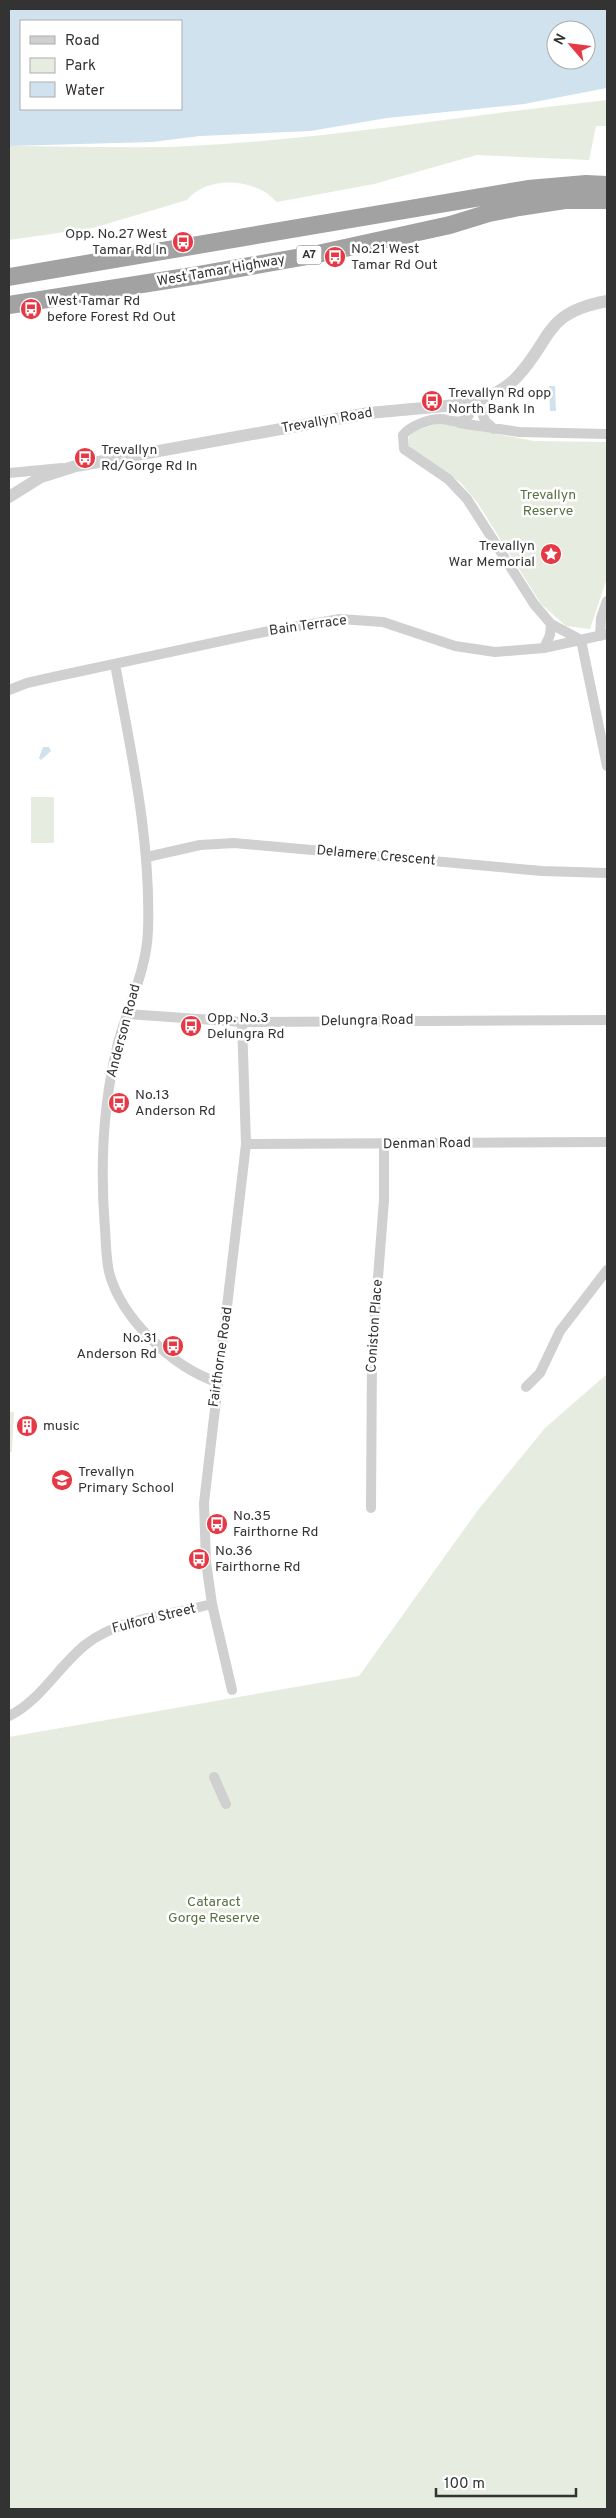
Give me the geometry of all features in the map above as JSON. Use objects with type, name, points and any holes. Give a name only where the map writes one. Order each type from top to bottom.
[{"type":"highway","name":"West Tamar Highway","points":[[9,276],[528,189],[586,184],[607,185]]},
{"type":"highway","name":"West Tamar Highway","points":[[9,305],[319,254],[450,225],[489,213],[527,205],[564,200],[607,200]]},
{"type":"street","name":"Trevallyn Road","points":[[9,473],[45,468],[69,468],[369,412],[473,403],[498,392],[514,380],[550,329],[565,315],[582,306],[607,302]]},
{"type":"street","points":[[459,423],[469,415],[473,403]]},
{"type":"street","points":[[473,403],[485,421],[494,429]]},
{"type":"street","points":[[607,434],[556,434],[494,429],[436,419],[408,429],[403,435],[404,449],[448,479],[467,499],[509,568],[551,624],[581,640],[607,766]]},
{"type":"street","points":[[9,497],[40,477],[69,468]]},
{"type":"street","points":[[604,635],[601,618],[607,601]]},
{"type":"street","name":"Bain Terrace","points":[[9,690],[27,683],[264,632],[340,619],[383,622],[474,650],[517,652],[604,635]]},
{"type":"street","points":[[544,648],[550,634],[551,624]]},
{"type":"street","name":"Anderson Road","points":[[115,664],[146,842],[148,906],[146,954],[127,1014],[111,1076],[106,1119],[103,1204],[110,1272],[127,1312],[138,1325],[186,1368],[217,1382]]},
{"type":"street","name":"Delamere Crescent","points":[[147,857],[198,845],[234,843],[542,871],[607,873]]},
{"type":"street","name":"Delungra Road","points":[[127,1014],[242,1022],[607,1020]]},
{"type":"street","name":"Fairthorne Road","points":[[232,1690],[212,1604],[206,1562],[204,1503],[246,1144],[242,1022]]},
{"type":"street","name":"Denman Road","points":[[246,1144],[607,1142]]},
{"type":"street","name":"Coniston Place","points":[[371,1508],[372,1355],[384,1200],[384,1144]]},
{"type":"street","points":[[526,1388],[540,1373],[560,1331],[607,1270]]},
{"type":"street","name":"Fulford Street","points":[[9,1716],[32,1700],[74,1654],[100,1634],[118,1626],[212,1604]]},
{"type":"street","points":[[214,1777],[226,1804]]},
{"type":"green space","points":[[607,100],[607,126],[596,126],[589,160],[477,155],[374,184],[277,202],[265,192],[252,186],[221,183],[202,188],[187,200],[93,228],[9,240],[9,146],[145,147],[242,143]]},
{"type":"green space","name":"Trevallyn Reserve","points":[[439,423],[534,441],[607,442],[607,578],[590,629],[566,626],[541,604],[477,502],[460,482],[409,447],[409,437],[414,431]]},
{"type":"green space","points":[[31,797],[54,797],[54,843],[31,843]]},
{"type":"green space","name":"Cataract Gorge Reserve","points":[[607,1374],[607,2509],[9,2509],[9,1737],[359,1676],[478,1510],[545,1428]]},
{"type":"green space","points":[[9,1412],[14,1412],[12,1452],[9,1452]]},
{"type":"water","points":[[9,9],[607,9],[607,88],[524,104],[387,118],[310,131],[200,136],[152,142],[9,146]]},
{"type":"water","points":[[549,386],[555,386],[556,411],[550,411]]},
{"type":"water","points":[[43,747],[49,747],[51,751],[41,760],[39,758]]},
{"type":"place","name":"Opp. No.27 West Tamar Rd In","points":[[183,242]]},
{"type":"place","name":"No.21 West Tamar Rd Out","points":[[335,257]]},
{"type":"place","name":"West Tamar Rd before Forest Rd Out","points":[[31,309]]},
{"type":"place","name":"Trevallyn Rd opp North Bank In","points":[[432,401]]},
{"type":"place","name":"Trevallyn Rd/Gorge Rd In","points":[[85,458]]},
{"type":"place","name":"Trevallyn War Memorial","points":[[551,554]]},
{"type":"place","name":"Opp. No.3 Delungra Rd","points":[[191,1026]]},
{"type":"place","name":"No.13 Anderson Rd","points":[[119,1103]]},
{"type":"place","name":"No.31 Anderson Rd","points":[[173,1346]]},
{"type":"place","name":"music","points":[[27,1426]]},
{"type":"place","name":"Trevallyn Primary School","points":[[62,1480]]},
{"type":"place","name":"No.35 Fairthorne Rd","points":[[217,1524]]},
{"type":"place","name":"No.36 Fairthorne Rd","points":[[199,1559]]}]
